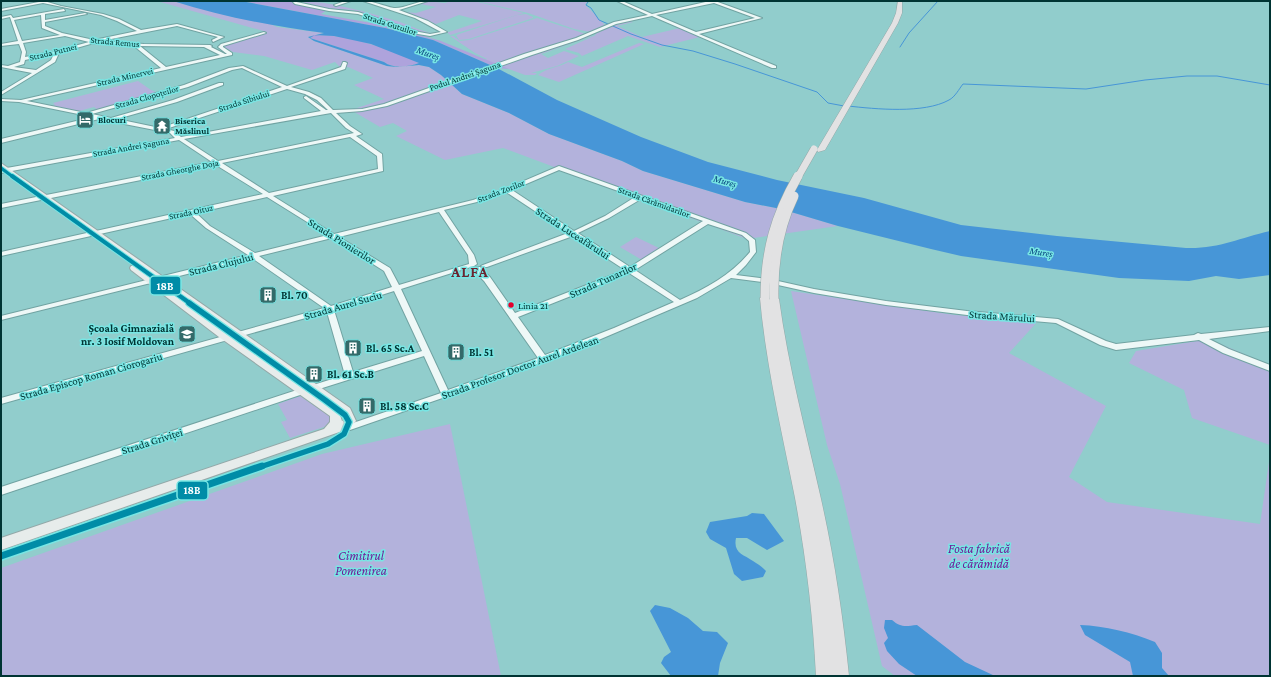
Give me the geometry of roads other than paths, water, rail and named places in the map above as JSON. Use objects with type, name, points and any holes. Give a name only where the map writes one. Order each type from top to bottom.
[{"type":"highway","points":[[845,102],[890,23],[895,10],[895,1]]},
{"type":"highway","points":[[840,676],[836,629],[820,563],[784,361],[770,298],[775,255],[782,224],[796,191],[817,149],[840,110],[895,24],[900,11],[900,1]]},
{"type":"highway","points":[[820,563],[821,632],[824,676]]},
{"type":"main road","points":[[3,169],[157,280],[238,334],[346,411],[352,422]]},
{"type":"main road","points":[[157,280],[226,338],[336,415],[336,424],[327,432]]},
{"type":"main road","name":"Strada Profesor Doctor Aurel Ardelean","points":[[1,544],[327,432],[352,422]]},
{"type":"street","points":[[1,9],[25,1]]},
{"type":"street","name":"Strada Gutuilor","points":[[294,1],[296,3],[329,10],[358,13],[418,33],[430,35],[442,33],[444,31],[397,9]]},
{"type":"street","points":[[336,5],[349,1]]},
{"type":"street","points":[[365,1],[397,9],[426,1]]},
{"type":"street","points":[[619,1],[774,67]]},
{"type":"street","points":[[697,33],[760,18],[712,1]]},
{"type":"street","name":"Podul Andrei Șaguna","points":[[328,112],[367,109],[400,100],[530,54],[577,40],[610,25],[712,1]]},
{"type":"street","points":[[1,9],[42,2],[91,12],[122,21],[139,31]]},
{"type":"street","points":[[1,18],[12,18],[71,9]]},
{"type":"street","points":[[43,14],[43,21],[91,12]]},
{"type":"street","points":[[12,18],[24,52],[23,59]]},
{"type":"street","name":"Strada Remus","points":[[43,21],[43,26],[64,36],[94,41],[204,46]]},
{"type":"street","name":"Strada Putnei","points":[[9,67],[21,64],[23,59],[57,52],[94,41],[139,31],[177,25],[222,37],[212,42],[217,45],[204,46]]},
{"type":"street","points":[[264,33],[222,45],[221,48],[236,68],[307,98],[328,112]]},
{"type":"street","points":[[1,45],[64,36]]},
{"type":"street","points":[[134,44],[164,68]]},
{"type":"street","points":[[204,46],[224,55]]},
{"type":"street","points":[[1,94],[53,61],[57,52]]},
{"type":"street","name":"Strada Minervei","points":[[19,101],[224,55],[230,58]]},
{"type":"street","points":[[1,60],[1,65],[37,72]]},
{"type":"street","name":"Strada Sibiului","points":[[161,129],[335,71],[342,68],[345,63]]},
{"type":"street","name":"Strada Clopoțeilor","points":[[85,115],[186,86],[236,68]]},
{"type":"street","name":"Strada Clopoțeilor","points":[[111,119],[203,91],[221,84]]},
{"type":"street","name":"Strada Clopoțeilor","points":[[186,86],[203,91]]},
{"type":"street","points":[[1,100],[19,101],[100,118]]},
{"type":"street","name":"Strada Gheorghe Doja","points":[[1,206],[360,134],[328,112]]},
{"type":"street","name":"Strada Andrei Șaguna","points":[[3,169],[328,112]]},
{"type":"street","points":[[1,141],[100,118]]},
{"type":"street","name":"Strada Pionierilor","points":[[100,118],[161,129],[174,133],[385,268],[427,352],[446,394]]},
{"type":"street","name":"Strada Oituz","points":[[1,254],[381,170],[380,155],[352,136]]},
{"type":"street","name":"Strada Zorilor","points":[[441,210],[508,190],[559,168]]},
{"type":"street","name":"Strada Cărămidarilor","points":[[559,168],[748,236]]},
{"type":"street","name":"Strada Luceafărului","points":[[508,190],[679,302]]},
{"type":"street","name":"Strada Aurel Suciu","points":[[226,338],[330,309],[459,270],[499,260],[574,233],[606,217],[640,197]]},
{"type":"street","points":[[441,210],[543,360]]},
{"type":"street","name":"Strada Clujului","points":[[1,318],[441,210]]},
{"type":"street","points":[[192,212],[208,227],[254,256],[330,309],[350,376]]},
{"type":"street","name":"Strada Tunarilor","points":[[513,316],[630,270],[708,221]]},
{"type":"street","name":"Strada Profesor Doctor Aurel Ardelean","points":[[352,422],[446,394],[584,345],[679,302],[730,276],[743,264],[753,252],[752,240],[748,236]]},
{"type":"street","name":"Strada Mărului","points":[[730,276],[769,281],[822,293],[886,304],[1058,321],[1103,343],[1116,347],[1198,336],[1270,329]]},
{"type":"street","points":[[1198,336],[1226,351],[1270,368]]},
{"type":"street","name":"Strada Episcop Roman Ciorogariu","points":[[1,401],[226,338]]},
{"type":"street","points":[[313,388],[427,352]]},
{"type":"street","name":"Strada Griviței","points":[[1,491],[303,391]]},
{"type":"water","name":"Mureș","points":[[173,1],[241,1],[385,28],[433,40],[497,68],[557,100],[641,137],[708,162],[777,180],[864,198],[961,225],[1186,248],[1219,245],[1270,231],[1270,275],[1239,279],[1216,276],[1189,281],[1119,278],[961,256],[838,226],[781,209],[745,202],[643,171],[622,161],[549,134],[509,113],[462,94],[441,75],[429,67],[419,65],[407,66],[419,63],[371,44],[334,36],[316,35],[324,33],[248,20],[211,12]]},
{"type":"water","points":[[314,35],[310,38],[384,62],[392,66],[401,67],[387,66],[314,41],[308,37]]},
{"type":"water","points":[[752,513],[764,514],[784,541],[767,550],[747,538],[736,538],[735,543],[737,550],[766,571],[763,577],[742,581],[734,574],[726,548],[710,539],[706,532],[710,522],[747,516]]},
{"type":"water","points":[[655,605],[670,608],[688,618],[703,631],[717,632],[728,643],[720,663],[718,676],[671,676],[661,663],[664,657],[671,652],[650,611]]},
{"type":"water","points":[[885,620],[892,620],[904,626],[917,625],[965,662],[995,676],[917,676],[899,664],[887,651],[884,643],[888,638],[884,628]]},
{"type":"water","points":[[1080,625],[1118,630],[1155,642],[1162,653],[1162,668],[1169,676],[1133,676],[1130,662],[1085,635]]},
{"type":"waterway","points":[[586,1],[588,2],[586,5],[591,8],[599,20],[631,34],[662,45],[693,51],[735,64],[817,92],[828,103],[844,106]]},
{"type":"waterway","points":[[900,47],[909,33],[938,1]]},
{"type":"waterway","points":[[848,106],[899,109],[926,107],[951,99],[963,84],[1086,89],[1145,80],[1187,76],[1217,76],[1270,85]]},
{"type":"tram line","points":[[1,170],[332,408],[342,417],[344,423],[340,433],[326,442],[252,467]]},
{"type":"tram line","points":[[1,553],[254,466]]},
{"type":"place","name":"Blocuri","points":[[85,120]]},
{"type":"place","name":"Biserica Măslinul","points":[[162,126]]},
{"type":"place","name":"Bl. 70","points":[[268,295]]},
{"type":"place","name":"Linia 21","points":[[511,305]]},
{"type":"place","name":"Școala Gimnazială nr. 3 Iosif Moldovan","points":[[187,334]]},
{"type":"place","name":"Bl. 65 Sc.A","points":[[353,348]]},
{"type":"place","name":"Bl. 51","points":[[456,352]]},
{"type":"place","name":"Bl. 61 Sc.B","points":[[314,374]]},
{"type":"place","name":"Bl. 58 Sc.C","points":[[367,406]]},
{"type":"district","name":"ALFA","points":[[470,272]]},
{"type":"park label","name":"Fosta fabrică de cărămidă","points":[[979,556]]},
{"type":"park label","name":"Cimitirul Pomenirea","points":[[361,562]]}]
